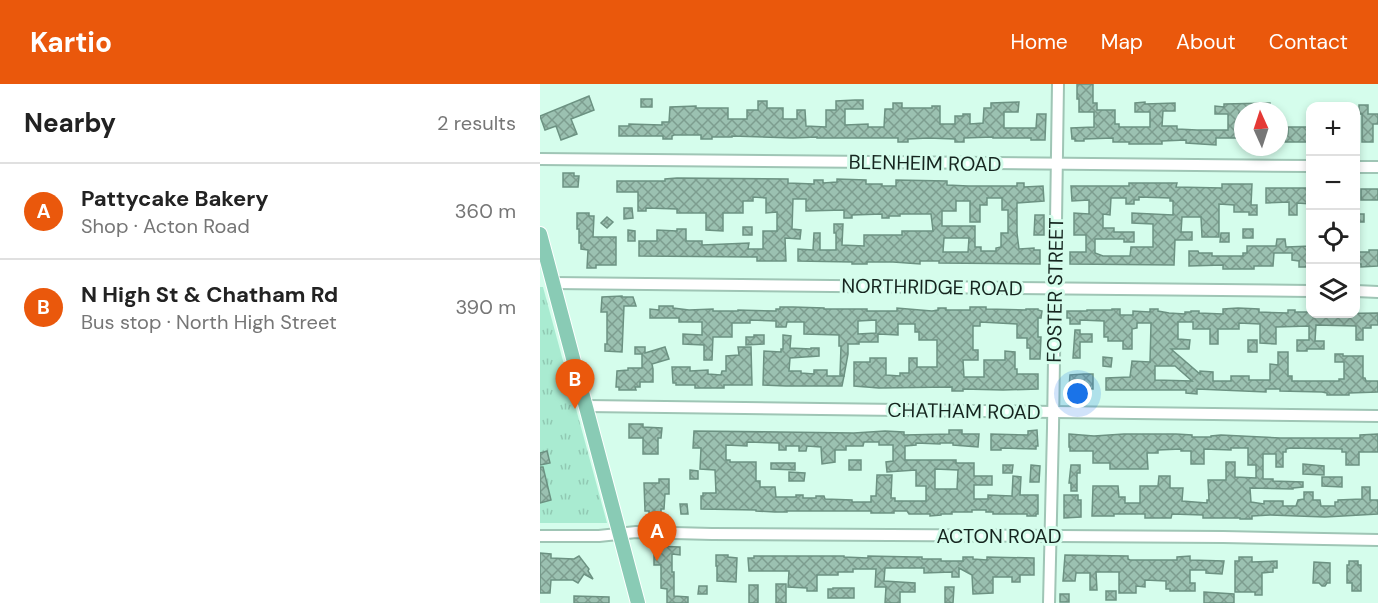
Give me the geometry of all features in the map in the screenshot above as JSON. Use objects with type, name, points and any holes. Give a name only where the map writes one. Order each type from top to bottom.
[{"type":"main road","points":[[540,234],[638,603]]},
{"type":"street","name":"FOSTER STREET","points":[[1048,603],[1058,84]]},
{"type":"street","name":"BLENHEIM ROAD","points":[[540,159],[1306,166]]},
{"type":"street","points":[[1360,167],[1378,167]]},
{"type":"street","name":"NORTHRIDGE ROAD","points":[[553,283],[1306,291]]},
{"type":"street","points":[[1360,291],[1378,292]]},
{"type":"street","name":"CHATHAM ROAD","points":[[586,406],[1378,416]]},
{"type":"street","name":"ACTON ROAD","points":[[540,536],[599,537],[636,532],[1378,540]]},
{"type":"green space","points":[[540,287],[543,287],[607,523],[540,523]]},
{"type":"building","points":[[1077,84],[1093,84],[1093,103],[1097,103],[1097,110],[1115,110],[1115,124],[1119,124],[1119,127],[1150,127],[1150,112],[1135,112],[1135,103],[1175,103],[1175,111],[1163,111],[1162,126],[1197,130],[1228,130],[1228,114],[1215,114],[1215,106],[1224,107],[1224,104],[1234,104],[1234,138],[1216,138],[1216,145],[1186,143],[1186,140],[1162,141],[1162,144],[1129,144],[1129,142],[1113,142],[1113,138],[1075,141],[1072,139],[1071,128],[1094,127],[1094,112],[1079,112],[1079,99],[1077,99]]},
{"type":"building","points":[[589,96],[594,110],[571,119],[577,134],[561,140],[556,126],[545,130],[540,116]]},
{"type":"building","points":[[641,99],[652,99],[652,107],[641,107]]},
{"type":"building","points":[[863,100],[863,109],[845,109],[845,125],[868,124],[868,127],[884,127],[885,109],[893,109],[893,103],[902,103],[902,108],[940,106],[940,124],[955,124],[955,116],[963,116],[963,114],[970,114],[970,124],[983,123],[984,108],[991,108],[991,103],[1019,102],[1018,112],[1004,112],[1004,128],[1036,128],[1037,114],[1046,114],[1045,140],[993,137],[964,138],[964,142],[955,142],[955,139],[928,138],[898,142],[898,138],[732,136],[701,139],[701,135],[674,135],[672,139],[663,139],[663,136],[619,136],[619,126],[662,125],[662,122],[669,122],[670,107],[728,108],[728,119],[747,119],[747,110],[758,110],[758,101],[767,101],[767,108],[783,108],[783,119],[797,119],[797,110],[805,110],[806,126],[826,127],[826,110],[836,110],[836,101]]},
{"type":"building","points":[[1360,105],[1368,105],[1368,114],[1378,114],[1378,124],[1373,124],[1373,142],[1362,142],[1362,114],[1360,114]]},
{"type":"building","points":[[1288,127],[1306,127],[1306,142],[1288,142]]},
{"type":"building","points":[[563,173],[574,173],[574,176],[579,176],[578,187],[563,187]]},
{"type":"building","points":[[665,179],[788,179],[788,183],[814,184],[814,180],[823,180],[823,183],[837,182],[837,179],[866,180],[866,184],[882,184],[882,186],[896,186],[896,180],[947,181],[947,185],[968,186],[1017,186],[1017,183],[1024,183],[1024,187],[1043,186],[1044,201],[1017,203],[1019,249],[1040,250],[1040,264],[920,261],[920,264],[867,262],[867,264],[852,264],[852,262],[798,261],[798,249],[813,250],[814,233],[820,233],[820,250],[836,250],[834,224],[843,224],[842,245],[864,246],[864,235],[902,235],[902,231],[933,231],[931,214],[900,214],[900,216],[889,216],[889,218],[882,218],[882,214],[852,215],[852,218],[844,218],[844,210],[806,211],[806,199],[793,199],[792,229],[801,230],[800,239],[785,238],[786,261],[757,261],[757,257],[639,256],[639,241],[657,241],[657,230],[686,229],[686,241],[702,241],[702,245],[749,243],[748,249],[763,249],[763,231],[777,231],[777,212],[766,213],[766,198],[753,197],[753,201],[743,201],[743,213],[723,213],[723,231],[706,230],[706,213],[677,213],[677,209],[646,208],[646,211],[638,211],[638,192],[617,192],[617,181],[665,181]],"holes":[[[987,198],[1002,198],[1002,210],[1008,210],[1008,233],[1001,233],[1001,247],[996,248],[996,251],[981,251],[981,247],[975,247],[975,226],[942,226],[942,211],[956,211],[956,201],[970,201],[970,222],[980,222],[980,205],[987,205]],[[944,238],[969,238],[968,252],[943,252]]]},
{"type":"building","points":[[1129,183],[1177,183],[1176,187],[1222,188],[1222,184],[1252,184],[1251,205],[1257,205],[1257,215],[1249,215],[1249,212],[1234,212],[1234,205],[1219,204],[1219,237],[1202,237],[1201,217],[1182,217],[1181,232],[1192,232],[1192,240],[1175,240],[1174,265],[1070,264],[1070,252],[1086,252],[1086,235],[1074,235],[1074,213],[1089,214],[1089,200],[1072,201],[1071,186],[1129,186]],"holes":[[[1139,197],[1170,198],[1170,201],[1173,201],[1173,215],[1132,213],[1132,223],[1153,224],[1153,247],[1131,247],[1130,256],[1103,256],[1095,253],[1095,239],[1124,239],[1124,242],[1134,242],[1134,232],[1114,232],[1114,228],[1103,228],[1103,214],[1110,215],[1111,198],[1126,198],[1126,204],[1134,204],[1134,200],[1139,200]]]},
{"type":"building","points":[[1266,188],[1306,188],[1306,204],[1297,203],[1297,215],[1289,215],[1289,202],[1266,203]]},
{"type":"building","points":[[1361,189],[1378,189],[1378,200],[1361,200]]},
{"type":"building","points":[[624,208],[632,208],[633,218],[624,219]]},
{"type":"building","points":[[577,213],[589,213],[589,216],[594,216],[593,237],[616,237],[616,265],[596,265],[596,268],[587,268],[588,250],[581,249],[581,243],[579,243]]},
{"type":"building","points":[[1360,214],[1364,214],[1364,222],[1360,222]]},
{"type":"building","points":[[1035,215],[1044,215],[1044,235],[1034,235]]},
{"type":"building","points":[[607,217],[613,222],[607,228],[601,223]]},
{"type":"building","points":[[743,227],[752,227],[752,235],[743,235]]},
{"type":"building","points":[[1243,229],[1253,229],[1253,238],[1243,238]]},
{"type":"building","points":[[628,230],[635,231],[635,241],[628,241]]},
{"type":"building","points":[[1221,233],[1229,233],[1229,242],[1220,242]]},
{"type":"building","points":[[1277,239],[1285,239],[1286,247],[1306,246],[1306,267],[1299,267],[1299,261],[1292,260],[1292,253],[1274,253],[1273,266],[1254,266],[1254,269],[1223,269],[1223,265],[1189,266],[1189,251],[1212,253],[1212,256],[1243,256],[1243,253],[1247,253],[1247,246],[1276,246]]},
{"type":"building","points":[[1369,250],[1378,250],[1378,266],[1361,267],[1360,252],[1369,252]]},
{"type":"building","points":[[602,297],[633,297],[636,306],[624,306],[622,352],[605,351],[607,312],[601,312]]},
{"type":"building","points":[[659,306],[673,306],[673,308],[689,310],[713,309],[713,311],[776,311],[780,307],[867,309],[867,311],[897,311],[897,308],[932,311],[938,308],[970,310],[970,307],[1038,309],[1042,311],[1041,318],[1038,318],[1038,337],[1041,337],[1040,359],[1030,359],[1027,338],[1017,338],[1017,324],[980,322],[980,326],[973,326],[973,350],[978,350],[978,360],[963,360],[964,377],[984,377],[984,360],[1005,360],[1005,351],[1015,352],[1017,374],[1038,374],[1038,389],[952,391],[952,387],[854,386],[854,362],[870,362],[870,358],[886,358],[886,375],[900,376],[900,373],[909,373],[909,358],[917,358],[917,367],[937,367],[937,340],[919,340],[919,332],[915,332],[915,324],[898,324],[898,335],[878,334],[878,342],[848,344],[844,376],[840,375],[839,335],[804,334],[804,322],[787,322],[786,327],[776,327],[776,321],[750,320],[750,323],[732,323],[732,337],[713,337],[712,360],[704,360],[704,345],[683,344],[683,334],[702,335],[702,322],[679,322],[679,318],[650,318],[650,309],[659,310]],"holes":[[[876,320],[876,333],[858,334],[858,321]]]},
{"type":"building","points":[[1238,308],[1259,309],[1259,312],[1288,313],[1288,310],[1295,310],[1295,312],[1306,312],[1306,318],[1360,318],[1360,313],[1378,313],[1378,325],[1363,328],[1363,340],[1356,340],[1356,326],[1316,325],[1315,341],[1324,341],[1324,349],[1297,351],[1297,340],[1309,340],[1309,326],[1276,327],[1276,344],[1260,343],[1260,324],[1239,323],[1239,329],[1218,329],[1218,344],[1210,344],[1210,329],[1193,329],[1193,322],[1178,322],[1178,339],[1190,340],[1189,349],[1171,349],[1200,374],[1200,371],[1213,372],[1213,381],[1231,381],[1231,376],[1249,376],[1249,380],[1270,380],[1270,364],[1278,365],[1278,352],[1288,352],[1288,376],[1292,376],[1292,381],[1339,381],[1339,379],[1344,379],[1344,362],[1335,362],[1335,354],[1363,356],[1363,378],[1366,381],[1378,381],[1378,392],[1327,395],[1322,392],[1280,391],[1280,389],[1266,389],[1266,392],[1197,389],[1197,394],[1186,393],[1186,390],[1106,390],[1106,378],[1130,377],[1132,361],[1150,362],[1151,323],[1137,323],[1137,328],[1132,329],[1132,349],[1123,349],[1123,341],[1108,341],[1108,337],[1104,337],[1104,321],[1080,320],[1080,324],[1070,324],[1070,318],[1067,318],[1067,311],[1112,309],[1120,309],[1120,315],[1133,315],[1133,311],[1150,312],[1150,309],[1169,313],[1185,314],[1185,312],[1199,311],[1199,313],[1223,314],[1223,309]],"holes":[[[1155,366],[1175,366],[1192,381],[1155,380]]]},
{"type":"building","points":[[1075,330],[1080,330],[1080,334],[1092,334],[1092,342],[1080,342],[1080,358],[1073,358]]},
{"type":"building","points":[[754,335],[764,335],[764,344],[746,345],[746,337],[754,337]]},
{"type":"building","points":[[783,335],[791,336],[790,348],[819,348],[819,356],[790,358],[789,371],[814,374],[814,370],[827,370],[827,376],[844,376],[842,386],[763,385],[764,351],[781,352]]},
{"type":"building","points":[[1248,340],[1257,340],[1257,352],[1248,352]]},
{"type":"building","points":[[635,347],[645,347],[645,353],[665,347],[669,359],[652,364],[653,382],[640,382],[640,387],[635,387],[636,390],[619,390],[619,387],[616,387],[617,371],[642,368],[642,354],[635,354]]},
{"type":"building","points":[[738,347],[751,347],[752,385],[695,388],[695,385],[673,383],[672,367],[690,367],[690,371],[708,370],[708,374],[721,375],[722,371],[726,371],[726,356],[739,355]]},
{"type":"building","points":[[1103,357],[1112,358],[1111,367],[1103,366]]},
{"type":"building","points":[[1093,374],[1093,389],[1069,388],[1070,375]]},
{"type":"building","points":[[629,424],[662,428],[661,438],[658,438],[658,454],[643,454],[643,438],[629,438]]},
{"type":"building","points":[[949,430],[962,430],[962,434],[979,434],[978,447],[953,445],[953,443],[916,443],[916,445],[905,446],[905,460],[956,460],[956,463],[974,463],[974,476],[992,476],[992,485],[974,485],[974,499],[988,499],[988,495],[1012,496],[1013,476],[1021,477],[1020,495],[1038,495],[1038,514],[1027,516],[1027,514],[993,514],[986,510],[972,510],[972,512],[952,512],[952,514],[930,516],[930,514],[909,514],[907,511],[871,513],[871,511],[775,512],[701,509],[703,493],[716,493],[715,470],[700,469],[701,448],[693,448],[694,431],[854,433],[885,431],[904,432],[904,435],[949,434]],"holes":[[[747,442],[779,443],[779,450],[786,450],[786,446],[799,446],[799,451],[806,451],[807,446],[821,447],[822,464],[835,462],[835,450],[846,450],[846,446],[863,446],[864,442],[893,445],[893,461],[886,462],[887,472],[916,470],[916,486],[926,486],[926,501],[895,501],[895,498],[891,498],[892,475],[877,475],[876,496],[871,496],[871,502],[825,499],[824,496],[816,496],[816,498],[803,498],[803,495],[776,497],[775,487],[760,487],[760,481],[756,481],[756,462],[726,460],[726,445],[747,446]],[[935,469],[958,470],[957,489],[935,489]]]},
{"type":"building","points":[[1037,430],[1038,446],[1036,449],[991,450],[991,434],[1028,435],[1028,431]]},
{"type":"building","points":[[1069,434],[1360,438],[1360,435],[1378,434],[1378,452],[1359,452],[1359,465],[1346,465],[1346,452],[1342,452],[1342,449],[1286,449],[1286,452],[1283,452],[1283,467],[1276,467],[1276,454],[1263,454],[1263,479],[1303,482],[1303,487],[1293,489],[1250,488],[1251,502],[1264,504],[1264,501],[1283,501],[1283,506],[1296,506],[1298,500],[1304,499],[1304,492],[1313,492],[1313,500],[1320,500],[1321,506],[1335,506],[1338,500],[1362,499],[1362,487],[1370,487],[1370,500],[1378,500],[1378,514],[1325,517],[1270,515],[1252,516],[1252,519],[1203,518],[1203,515],[1172,514],[1171,518],[1145,518],[1145,514],[1092,516],[1093,486],[1118,486],[1119,497],[1125,497],[1125,503],[1140,503],[1140,486],[1158,486],[1159,476],[1170,476],[1170,488],[1183,488],[1182,501],[1207,503],[1209,500],[1208,480],[1226,480],[1226,462],[1235,462],[1235,477],[1256,478],[1256,465],[1248,465],[1248,448],[1204,449],[1204,464],[1191,464],[1191,451],[1181,451],[1181,449],[1147,453],[1148,469],[1110,469],[1110,463],[1093,463],[1093,451],[1070,451]]},
{"type":"building","points":[[547,451],[550,463],[540,465],[540,453]]},
{"type":"building","points":[[849,460],[861,460],[861,470],[849,470]]},
{"type":"building","points":[[771,463],[795,463],[795,470],[771,469]]},
{"type":"building","points":[[1303,464],[1324,466],[1324,475],[1303,474]]},
{"type":"building","points":[[1003,465],[1013,465],[1012,473],[1003,473]]},
{"type":"building","points":[[1031,465],[1040,466],[1039,482],[1030,482]]},
{"type":"building","points":[[1071,465],[1080,465],[1080,473],[1077,473],[1077,491],[1071,491],[1071,483],[1069,483]]},
{"type":"building","points":[[540,467],[543,467],[551,500],[540,503]]},
{"type":"building","points":[[690,470],[698,471],[698,479],[690,479]]},
{"type":"building","points":[[789,472],[805,473],[804,481],[789,481]]},
{"type":"building","points":[[1322,477],[1342,477],[1342,487],[1322,486]]},
{"type":"building","points":[[659,479],[669,479],[669,494],[665,494],[664,509],[661,509],[661,513],[649,513],[645,511],[644,483],[659,483]]},
{"type":"building","points":[[1064,495],[1078,495],[1078,500],[1081,500],[1081,517],[1064,518]]},
{"type":"building","points":[[680,504],[687,504],[688,514],[681,514]]},
{"type":"building","points":[[654,546],[680,547],[680,555],[672,554],[674,596],[688,597],[688,603],[667,603],[667,589],[661,588],[661,565],[654,565]]},
{"type":"building","points":[[540,553],[551,554],[551,558],[574,559],[579,556],[593,579],[584,574],[578,583],[573,580],[551,580],[550,593],[540,593]]},
{"type":"building","points":[[716,555],[737,558],[736,582],[717,581]]},
{"type":"building","points":[[1065,555],[1128,556],[1130,560],[1177,560],[1177,557],[1190,556],[1190,560],[1224,561],[1222,574],[1206,573],[1206,570],[1190,570],[1190,583],[1195,583],[1195,591],[1170,591],[1166,589],[1166,581],[1145,580],[1145,587],[1136,586],[1136,593],[1119,593],[1119,572],[1096,572],[1097,590],[1090,590],[1090,573],[1076,573],[1075,581],[1063,581]]},
{"type":"building","points":[[754,556],[922,557],[922,559],[941,559],[941,561],[963,561],[963,557],[987,560],[987,557],[1034,558],[1034,575],[1020,575],[1020,582],[1012,582],[1012,577],[993,577],[993,593],[973,594],[972,575],[959,568],[959,577],[952,577],[952,572],[924,573],[924,568],[885,568],[884,581],[915,583],[915,592],[900,592],[900,603],[885,603],[886,587],[875,587],[876,569],[853,569],[853,572],[838,572],[838,575],[817,575],[817,591],[807,591],[807,588],[788,587],[789,571],[749,571],[748,558],[754,558]]},
{"type":"building","points":[[1239,557],[1252,557],[1252,562],[1277,561],[1277,568],[1273,568],[1273,572],[1262,573],[1262,595],[1255,595],[1255,592],[1235,592],[1235,561],[1239,561]]},
{"type":"building","points":[[1349,561],[1358,561],[1358,565],[1361,565],[1361,591],[1352,591],[1352,583],[1347,583]]},
{"type":"building","points":[[1314,562],[1330,563],[1330,583],[1325,586],[1313,583]]},
{"type":"building","points":[[776,584],[786,584],[786,603],[776,603]]},
{"type":"building","points":[[749,585],[758,585],[758,603],[749,603]]},
{"type":"building","points":[[699,586],[707,586],[707,594],[698,594]]},
{"type":"building","points":[[945,587],[954,587],[953,603],[945,603]]},
{"type":"building","points":[[854,588],[854,598],[828,598],[828,589]]},
{"type":"building","points":[[1106,591],[1116,591],[1116,600],[1106,600]]},
{"type":"building","points":[[1204,592],[1234,594],[1234,603],[1204,603]]},
{"type":"building","points":[[1060,594],[1069,594],[1069,602],[1060,602]]},
{"type":"building","points":[[574,596],[609,597],[609,603],[574,603]]},
{"type":"place","name":"N High St & Chatham Rd","points":[[575,409]]},
{"type":"place","name":"Pattycake Bakery","points":[[657,561]]}]
